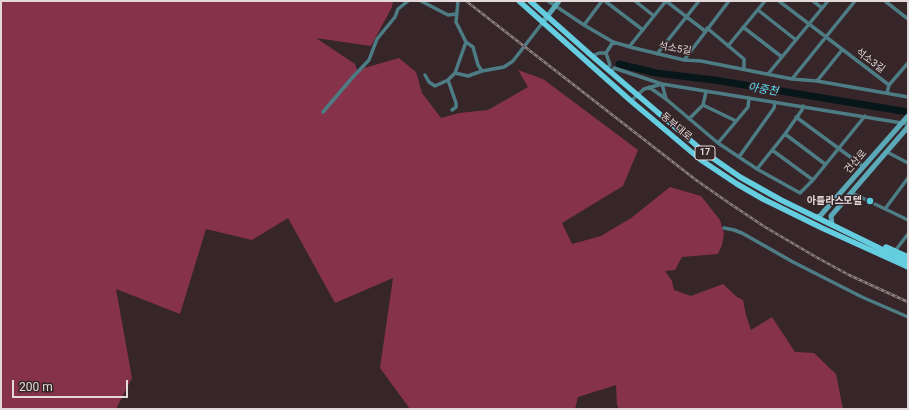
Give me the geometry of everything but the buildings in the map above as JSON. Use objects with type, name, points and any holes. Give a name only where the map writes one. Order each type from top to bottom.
[{"type":"main road","name":"동부대로","points":[[519,1],[631,101],[701,160],[737,184],[791,213],[908,267]]},
{"type":"main road","name":"동부대로","points":[[530,1],[592,56],[610,68],[637,94],[704,152],[740,177],[781,200],[874,244],[908,262]]},
{"type":"main road","points":[[841,237],[844,240],[908,271]]},
{"type":"main road","name":"동부대로","points":[[874,244],[879,244],[908,257]]},
{"type":"street","points":[[323,112],[369,60],[377,39],[395,17],[398,9],[408,1]]},
{"type":"street","points":[[421,1],[448,15],[456,14]]},
{"type":"street","points":[[458,1],[456,22],[466,42],[473,47],[482,71]]},
{"type":"street","name":"석소5길","points":[[548,1],[613,42],[629,47],[684,60],[700,61],[792,79],[817,81],[908,97]]},
{"type":"street","points":[[455,73],[468,76],[482,71],[504,67],[513,61],[542,22],[548,17],[560,1]]},
{"type":"street","points":[[584,25],[604,1],[643,30]]},
{"type":"street","points":[[635,1],[654,16]]},
{"type":"street","points":[[629,47],[666,1],[744,59],[744,69]]},
{"type":"street","points":[[657,54],[699,1]]},
{"type":"street","points":[[684,60],[729,1]]},
{"type":"street","points":[[728,46],[765,1]]},
{"type":"street","name":"석소3길","points":[[779,1],[889,85]]},
{"type":"street","points":[[813,1],[822,8]]},
{"type":"street","points":[[768,74],[828,1]]},
{"type":"street","points":[[792,79],[856,1]]},
{"type":"street","points":[[886,1],[908,19]]},
{"type":"street","points":[[758,10],[796,40]]},
{"type":"street","points":[[743,27],[782,57]]},
{"type":"street","points":[[424,75],[429,82],[435,86],[448,80],[455,73],[466,42]]},
{"type":"street","points":[[613,42],[606,53],[610,68],[662,84],[865,116],[906,124]]},
{"type":"street","name":"석소3길","points":[[817,81],[842,50]]},
{"type":"street","points":[[592,56],[599,53],[606,53]]},
{"type":"street","points":[[887,93],[889,85],[908,62]]},
{"type":"street","points":[[448,80],[456,103],[456,107],[452,110]]},
{"type":"street","points":[[631,101],[637,94],[648,87],[662,84]]},
{"type":"street","points":[[662,84],[666,99]]},
{"type":"street","points":[[648,87],[666,99],[718,143],[757,169],[800,193],[813,180],[865,116]]},
{"type":"street","points":[[689,119],[703,105],[706,92]]},
{"type":"street","points":[[718,143],[748,107],[750,98]]},
{"type":"street","points":[[739,156],[774,108],[775,102]]},
{"type":"street","points":[[703,105],[736,121]]},
{"type":"street","points":[[757,169],[785,134],[802,110],[803,106]]},
{"type":"street","points":[[796,117],[864,167]]},
{"type":"street","name":"건산로","points":[[832,224],[831,216],[887,152],[906,124],[907,117]]},
{"type":"street","name":"건산로","points":[[815,216],[820,216],[864,167],[906,124]]},
{"type":"street","points":[[785,134],[825,164]]},
{"type":"street","points":[[772,150],[813,180]]},
{"type":"street","points":[[887,152],[908,163]]},
{"type":"street","points":[[885,209],[908,178]]},
{"type":"street","points":[[852,193],[908,220]]},
{"type":"street","points":[[724,228],[742,233],[793,262],[862,298],[908,317]]},
{"type":"street","points":[[895,251],[908,234]]},
{"type":"shaded area","points":[[1,1],[393,1],[392,7],[371,46],[316,38],[355,64],[357,70],[399,58],[416,72],[422,93],[441,118],[459,113],[488,110],[528,87],[518,70],[543,79],[638,150],[623,186],[562,223],[572,244],[601,236],[631,218],[670,187],[701,196],[720,220],[724,234],[722,245],[718,254],[682,257],[675,270],[665,271],[672,281],[674,290],[691,296],[723,284],[737,297],[743,300],[751,330],[772,317],[795,352],[814,353],[836,374],[843,409],[619,409],[617,405],[616,385],[578,397],[575,409],[410,409],[380,368],[393,278],[335,303],[288,218],[252,240],[206,229],[180,314],[116,289],[132,378],[116,409],[1,409]]},
{"type":"waterway","name":"아중천","points":[[619,64],[656,73],[714,80],[908,112]]},
{"type":"railway","points":[[466,1],[696,180],[729,203],[765,227],[816,257],[849,275],[908,302]]},
{"type":"place","name":"아틀라스모텔","points":[[870,201]]}]
